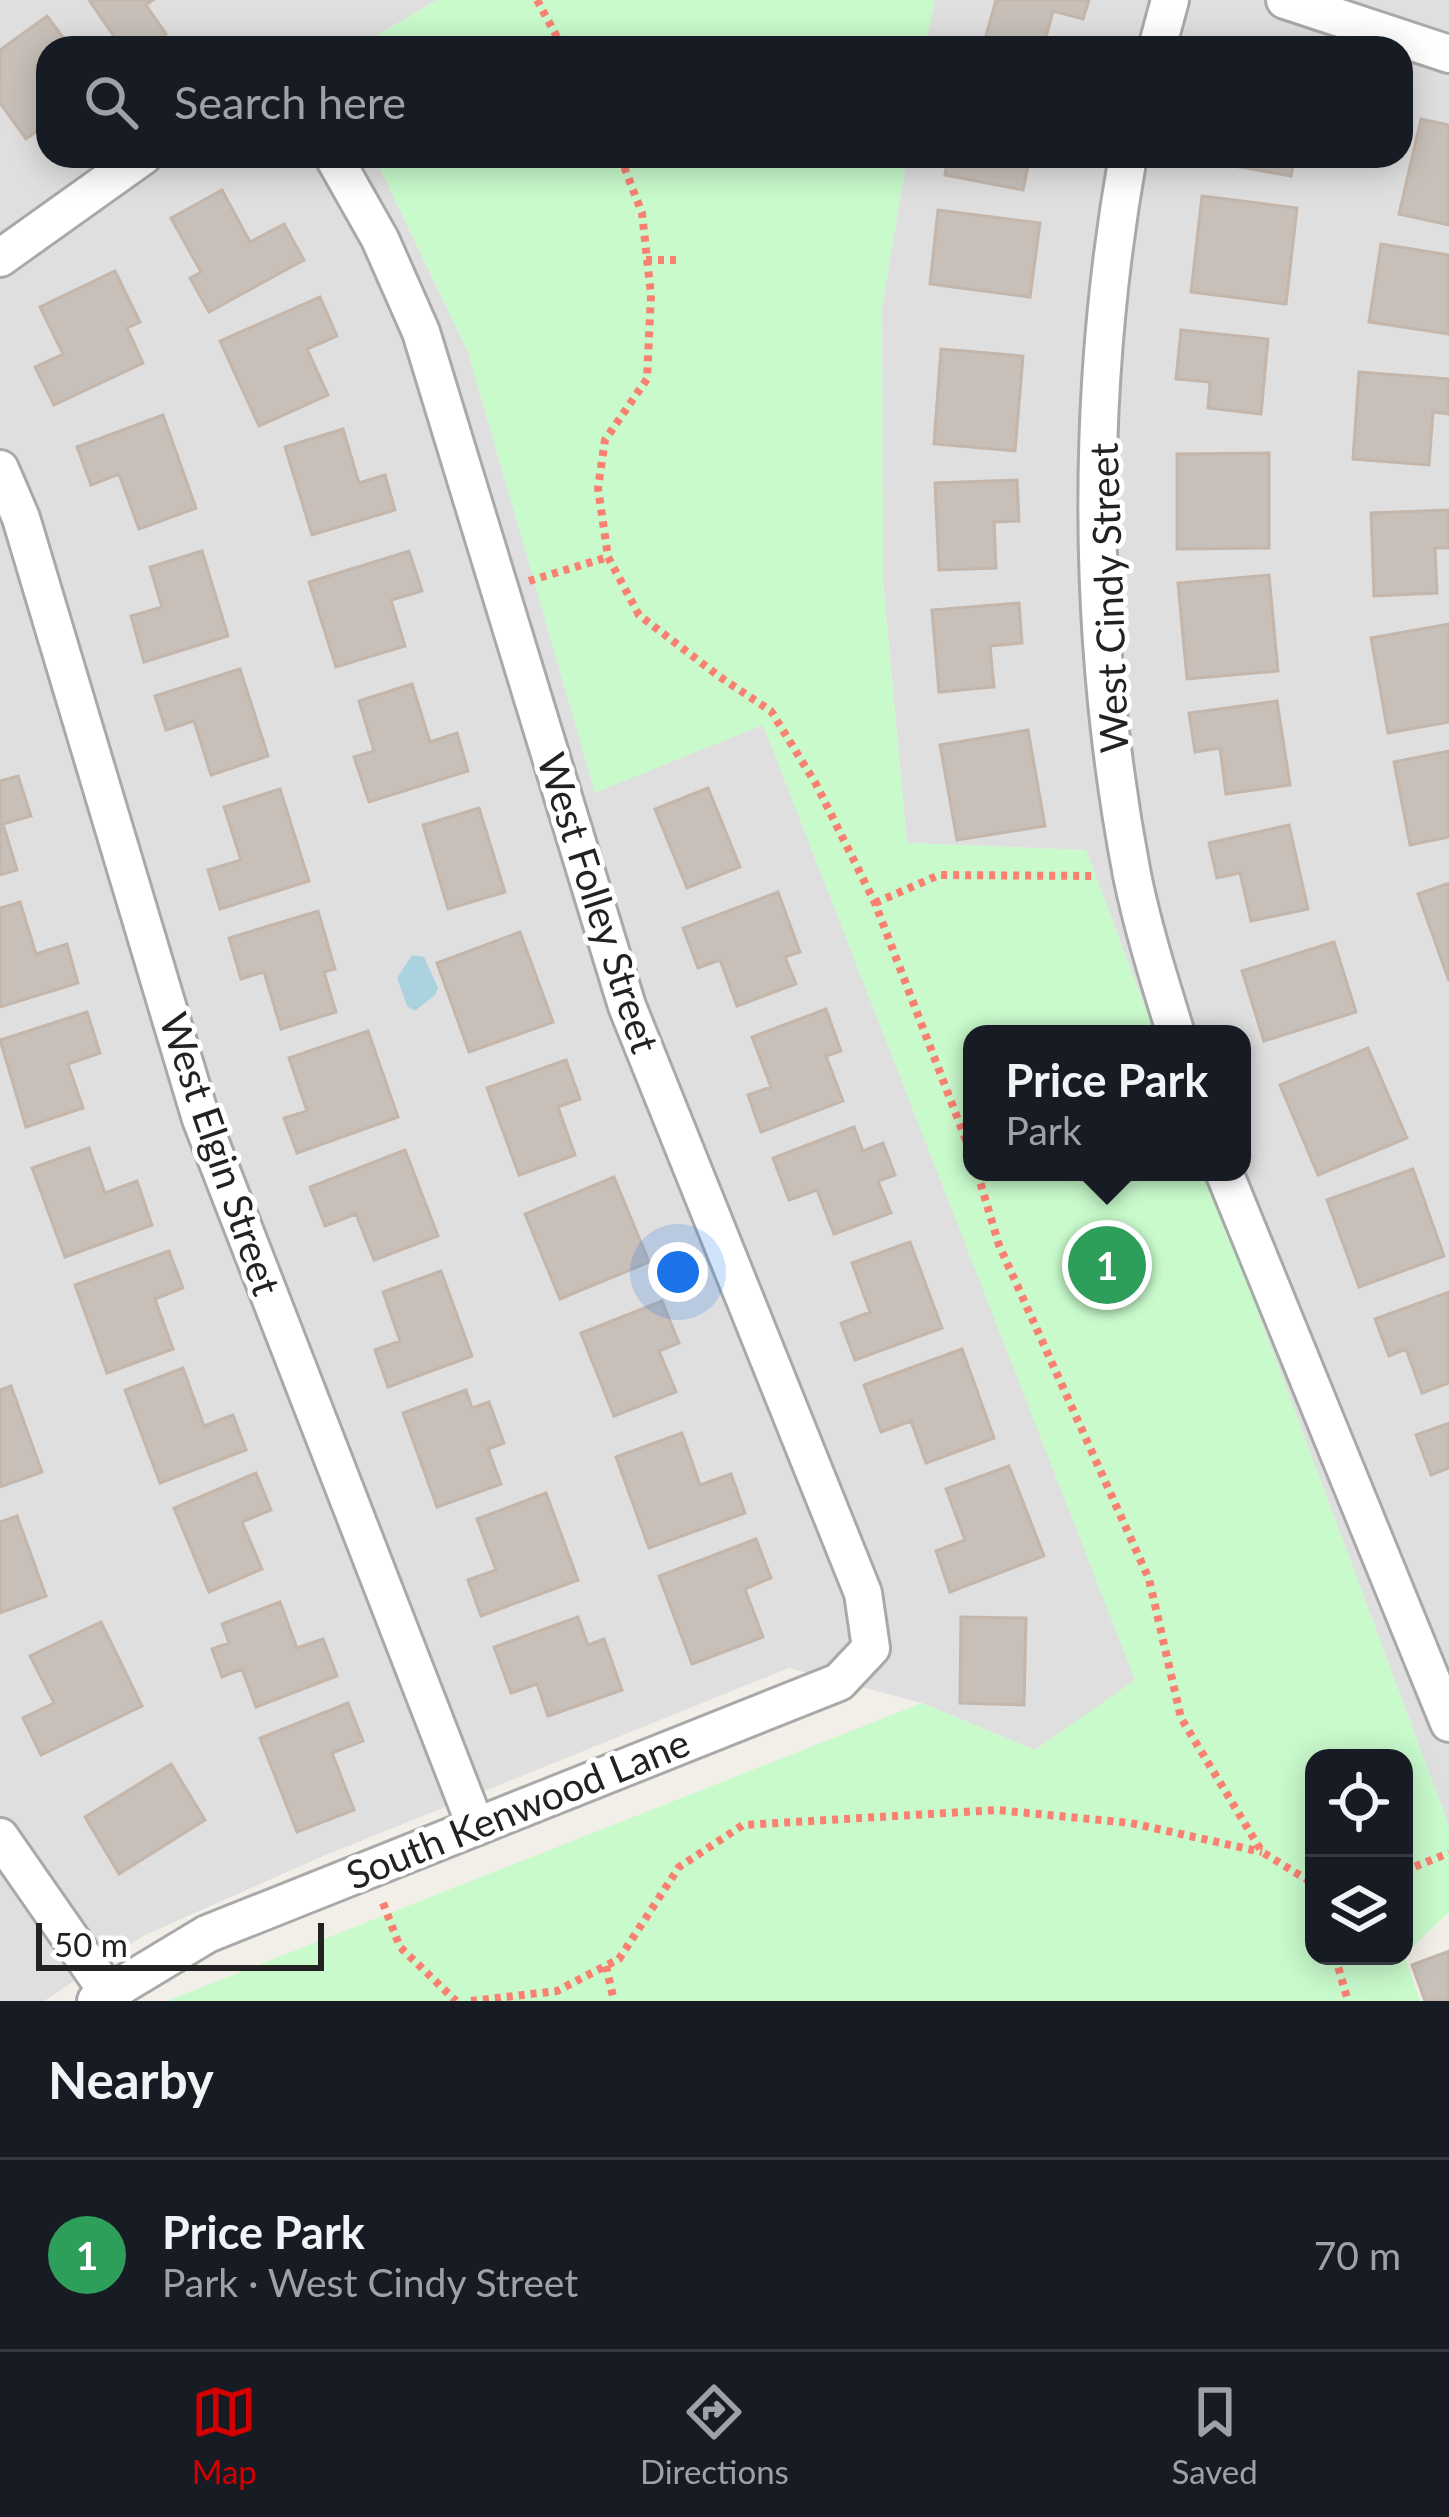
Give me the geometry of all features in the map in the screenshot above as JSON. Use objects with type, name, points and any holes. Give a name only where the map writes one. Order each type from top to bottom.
[{"type":"street","points":[[1160,36],[1170,0]]},
{"type":"street","points":[[1286,0],[1395,36]]},
{"type":"street","points":[[1413,42],[1449,54]]},
{"type":"street","points":[[0,258],[126,168]]},
{"type":"street","name":"West Folley Street","points":[[340,168],[380,239],[421,332],[627,1006],[863,1593],[872,1648]]},
{"type":"street","name":"West Cindy Street","points":[[1125,168],[1111,256],[1097,510],[1105,693],[1132,876],[1173,1025]]},
{"type":"street","name":"West Elgin Street","points":[[0,469],[21,518],[201,1119],[476,1827]]},
{"type":"street","points":[[1228,1181],[1449,1723]]},
{"type":"street","name":"South Kenwood Lane","points":[[102,1996],[207,1934],[839,1682],[872,1648]]},
{"type":"street","points":[[0,1838],[102,1996]]},
{"type":"path","points":[[537,0],[556,36]]},
{"type":"path","points":[[625,168],[642,214],[651,295],[647,379],[605,440],[598,488],[608,557],[639,615],[771,711],[816,784],[875,903],[963,1133]]},
{"type":"path","points":[[646,260],[680,260]]},
{"type":"path","points":[[500,590],[608,557]]},
{"type":"path","points":[[875,903],[939,875],[1132,876]]},
{"type":"path","points":[[980,1181],[999,1245],[1149,1580],[1181,1718],[1262,1852]]},
{"type":"path","points":[[471,2001],[556,1991],[619,1959],[680,1867],[743,1825],[997,1810],[1131,1823],[1262,1852],[1305,1878]]},
{"type":"path","points":[[1413,1867],[1449,1853]]},
{"type":"path","points":[[369,1868],[400,1947],[456,2001]]},
{"type":"path","points":[[1338,1965],[1348,2001]]},
{"type":"path","points":[[606,1966],[614,2001]]},
{"type":"shaded area","points":[[0,0],[437,0],[376,36],[36,36],[36,168],[380,168],[468,352],[595,792],[763,724],[1136,1680],[1035,1750],[922,1703],[789,1668],[321,1857],[145,1935],[44,2001],[0,2001]]},
{"type":"shaded area","points":[[935,0],[1449,0],[1449,1826],[1209,1181],[1251,1181],[1251,1025],[1152,1025],[1086,850],[907,843],[883,581],[882,307],[905,168],[1413,168],[1413,36],[928,36]]},
{"type":"green space","points":[[437,0],[935,0],[928,36],[376,36]]},
{"type":"green space","points":[[380,168],[905,168],[882,307],[883,581],[907,843],[1086,850],[1152,1025],[963,1025],[963,1181],[1209,1181],[1449,1826],[1449,1912],[1413,1946],[1413,1749],[1305,1749],[1305,1965],[1407,1965],[1420,2001],[167,2001],[922,1703],[1035,1750],[1135,1680],[763,725],[595,793],[468,352]]},
{"type":"water","points":[[412,955],[424,957],[438,988],[415,1011],[407,1006],[397,978]]},
{"type":"building","points":[[89,0],[153,0],[146,5],[166,34],[114,36]]},
{"type":"building","points":[[996,0],[1089,0],[1083,19],[1053,11],[1046,36],[986,36]]},
{"type":"building","points":[[47,16],[62,36],[36,36],[36,132],[26,139],[0,103],[0,50]]},
{"type":"building","points":[[1421,119],[1449,125],[1449,225],[1399,214]]},
{"type":"building","points":[[946,168],[1028,168],[1023,190],[945,175]]},
{"type":"building","points":[[1246,168],[1293,168],[1291,176]]},
{"type":"building","points":[[222,190],[250,242],[284,224],[304,260],[209,312],[190,278],[201,272],[171,218]]},
{"type":"building","points":[[1202,196],[1297,208],[1286,304],[1191,292]]},
{"type":"building","points":[[938,210],[1040,223],[1030,297],[930,284]]},
{"type":"building","points":[[1381,244],[1449,255],[1449,334],[1369,322]]},
{"type":"building","points":[[115,271],[140,322],[127,328],[143,363],[54,405],[35,367],[63,354],[40,307]]},
{"type":"building","points":[[320,297],[337,336],[307,349],[328,395],[259,426],[220,341]]},
{"type":"building","points":[[1181,330],[1268,339],[1261,414],[1208,408],[1210,382],[1176,379]]},
{"type":"building","points":[[941,349],[1023,356],[1015,451],[934,444]]},
{"type":"building","points":[[1359,372],[1449,379],[1449,414],[1433,412],[1429,465],[1353,459]]},
{"type":"building","points":[[163,415],[196,508],[139,529],[119,474],[91,485],[77,447]]},
{"type":"building","points":[[343,429],[359,483],[385,475],[395,510],[312,535],[285,447]]},
{"type":"building","points":[[1269,453],[1269,548],[1177,549],[1177,454]]},
{"type":"building","points":[[1017,480],[1019,521],[994,522],[996,568],[939,570],[935,483]]},
{"type":"building","points":[[1449,510],[1449,548],[1435,548],[1437,593],[1374,596],[1371,513]]},
{"type":"building","points":[[202,551],[228,636],[144,662],[131,616],[162,607],[150,567]]},
{"type":"building","points":[[409,551],[422,591],[391,600],[405,646],[336,667],[309,582]]},
{"type":"building","points":[[1269,575],[1278,671],[1187,679],[1178,583]]},
{"type":"building","points":[[1019,603],[1022,643],[990,646],[994,687],[939,692],[932,610]]},
{"type":"building","points":[[1449,624],[1449,722],[1388,733],[1371,638]]},
{"type":"building","points":[[240,669],[268,756],[211,775],[194,721],[166,730],[155,696]]},
{"type":"building","points":[[412,684],[430,742],[457,733],[468,771],[369,802],[354,757],[374,751],[359,701]]},
{"type":"building","points":[[1277,701],[1290,785],[1226,794],[1220,748],[1195,752],[1189,713]]},
{"type":"building","points":[[1028,730],[1045,826],[957,840],[940,745]]},
{"type":"building","points":[[1449,751],[1449,837],[1410,845],[1394,762]]},
{"type":"building","points":[[18,776],[31,816],[3,824],[17,870],[0,875],[0,781]]},
{"type":"building","points":[[708,788],[740,867],[687,888],[655,809]]},
{"type":"building","points":[[280,789],[309,881],[220,909],[208,870],[241,860],[224,807]]},
{"type":"building","points":[[479,808],[505,892],[448,909],[423,825]]},
{"type":"building","points":[[1289,825],[1308,909],[1251,921],[1240,873],[1217,878],[1209,843]]},
{"type":"building","points":[[1449,883],[1449,981],[1418,894]]},
{"type":"building","points":[[778,892],[800,952],[785,957],[796,984],[737,1006],[720,960],[698,968],[683,928]]},
{"type":"building","points":[[20,902],[36,954],[67,944],[78,983],[0,1007],[0,908]]},
{"type":"building","points":[[318,911],[335,969],[324,972],[336,1012],[281,1029],[264,972],[241,979],[229,938]]},
{"type":"building","points":[[520,932],[553,1022],[469,1052],[437,963]]},
{"type":"building","points":[[1334,942],[1356,1012],[1264,1041],[1242,971]]},
{"type":"building","points":[[826,1009],[841,1051],[826,1056],[843,1101],[761,1132],[748,1095],[771,1087],[752,1037]]},
{"type":"building","points":[[87,1012],[100,1053],[68,1064],[83,1108],[26,1127],[0,1040]]},
{"type":"building","points":[[368,1031],[398,1117],[297,1153],[284,1118],[307,1111],[289,1058]]},
{"type":"building","points":[[1368,1048],[1407,1138],[1318,1175],[1280,1085]]},
{"type":"building","points":[[566,1060],[580,1099],[558,1107],[575,1155],[519,1175],[487,1088]]},
{"type":"building","points":[[854,1127],[863,1151],[883,1143],[895,1175],[878,1181],[891,1213],[834,1234],[817,1190],[789,1200],[773,1158]]},
{"type":"building","points":[[89,1148],[105,1193],[137,1181],[152,1225],[65,1257],[32,1168]]},
{"type":"building","points":[[405,1150],[438,1236],[374,1260],[356,1214],[325,1226],[310,1187]]},
{"type":"building","points":[[1413,1169],[1444,1256],[1359,1287],[1327,1200]]},
{"type":"building","points":[[614,1177],[649,1262],[560,1299],[525,1214]]},
{"type":"building","points":[[910,1242],[942,1328],[855,1360],[841,1323],[870,1312],[852,1263]]},
{"type":"building","points":[[169,1251],[183,1288],[155,1299],[173,1349],[107,1373],[75,1285]]},
{"type":"building","points":[[441,1271],[472,1356],[388,1387],[375,1350],[400,1341],[383,1292]]},
{"type":"building","points":[[1449,1292],[1449,1383],[1422,1393],[1406,1349],[1389,1356],[1375,1319]]},
{"type":"building","points":[[662,1301],[679,1343],[659,1351],[676,1392],[614,1416],[581,1333]]},
{"type":"building","points":[[962,1349],[994,1438],[926,1463],[911,1421],[881,1432],[864,1385]]},
{"type":"building","points":[[183,1368],[204,1426],[233,1415],[246,1450],[160,1483],[125,1390]]},
{"type":"building","points":[[11,1386],[42,1472],[0,1487],[0,1390]]},
{"type":"building","points":[[466,1390],[472,1408],[489,1402],[504,1443],[488,1449],[501,1484],[437,1507],[403,1413]]},
{"type":"building","points":[[1449,1423],[1449,1468],[1431,1475],[1416,1435]]},
{"type":"building","points":[[682,1433],[700,1485],[731,1474],[745,1513],[649,1548],[616,1457]]},
{"type":"building","points":[[1009,1466],[1044,1556],[950,1592],[936,1551],[965,1540],[946,1489]]},
{"type":"building","points":[[256,1473],[271,1510],[242,1522],[262,1569],[209,1592],[174,1508]]},
{"type":"building","points":[[546,1493],[578,1580],[481,1616],[468,1580],[496,1570],[477,1519]]},
{"type":"building","points":[[17,1516],[46,1596],[0,1613],[0,1522]]},
{"type":"building","points":[[756,1539],[771,1578],[745,1589],[763,1637],[692,1664],[659,1576]]},
{"type":"building","points":[[280,1602],[297,1648],[323,1639],[337,1676],[256,1707],[242,1669],[222,1677],[212,1649],[229,1643],[222,1624]]},
{"type":"building","points":[[578,1617],[588,1645],[604,1639],[622,1690],[548,1716],[537,1684],[511,1693],[494,1647]]},
{"type":"building","points":[[961,1617],[1026,1618],[1024,1705],[960,1703]]},
{"type":"building","points":[[101,1622],[142,1706],[41,1755],[23,1718],[54,1703],[30,1656]]},
{"type":"building","points":[[348,1703],[363,1741],[332,1753],[354,1810],[297,1832],[260,1738]]},
{"type":"building","points":[[171,1764],[205,1820],[119,1874],[85,1817]]},
{"type":"building","points":[[1449,1951],[1449,2001],[1425,2001],[1413,1965]]},
{"type":"place","name":"Price Park","points":[[1107,1265]]}]
